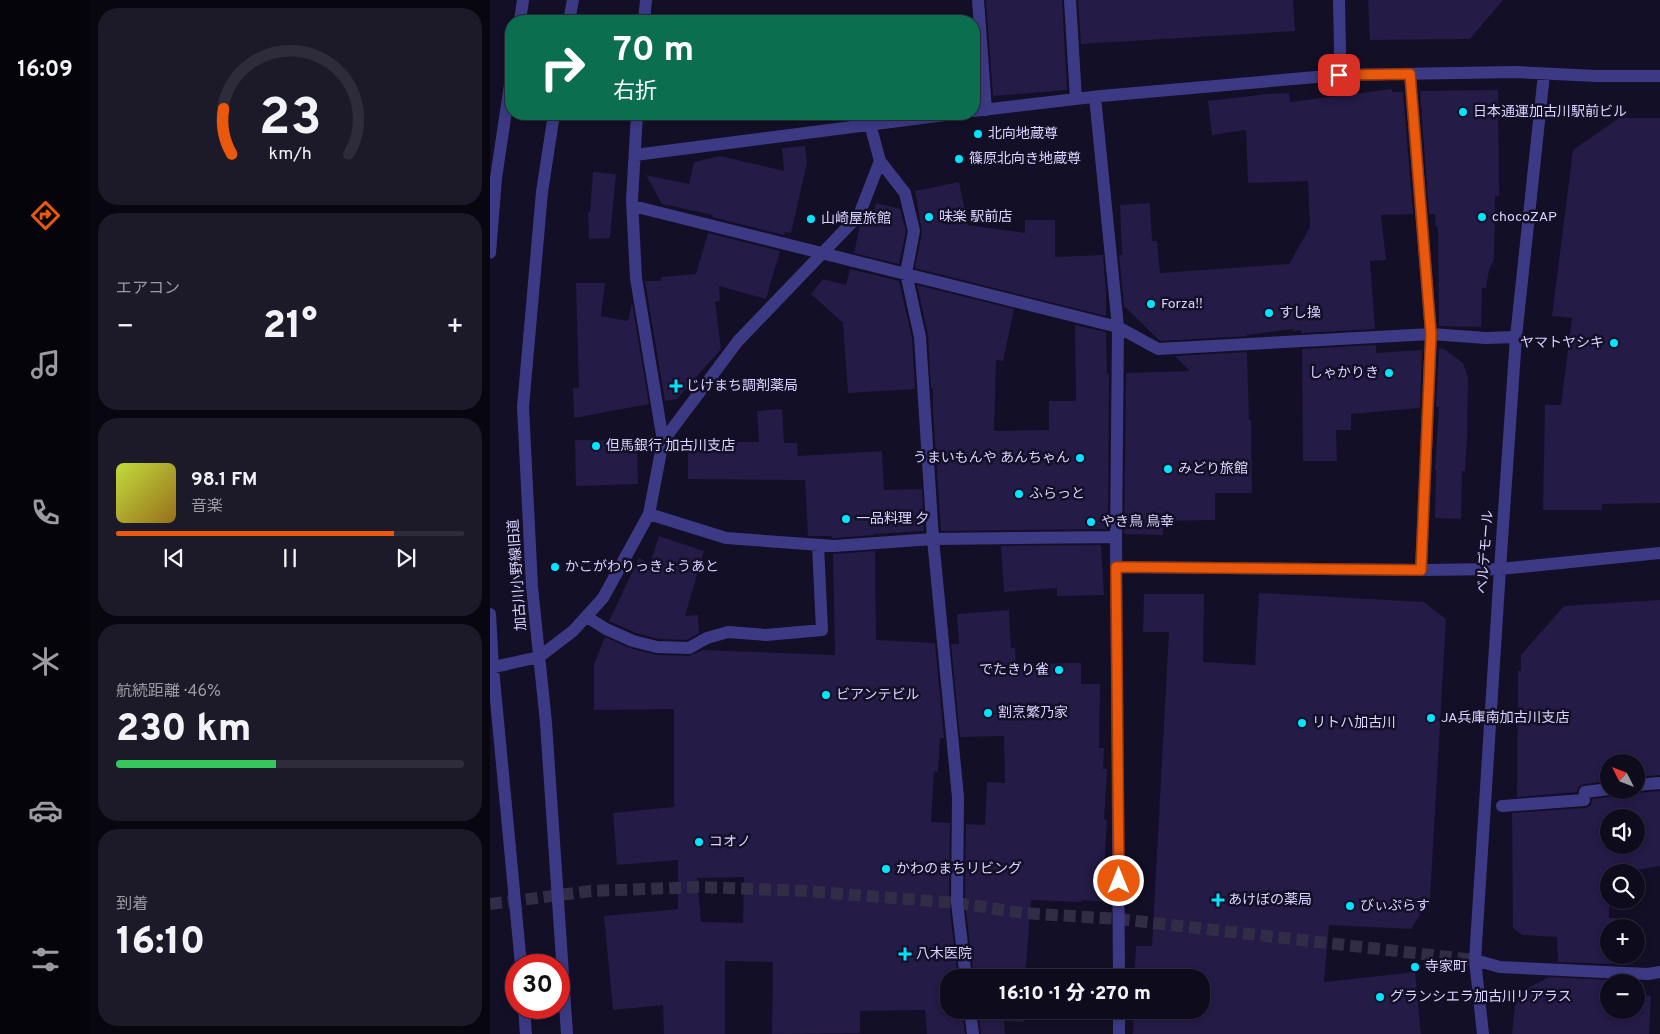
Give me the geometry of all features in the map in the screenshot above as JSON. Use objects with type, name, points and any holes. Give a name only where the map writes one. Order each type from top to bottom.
[{"type":"street","points":[[521,15],[523,0]]},
{"type":"street","points":[[570,15],[573,0]]},
{"type":"street","points":[[645,15],[646,0]]},
{"type":"street","points":[[978,0],[978,15]]},
{"type":"street","points":[[1070,0],[1076,99]]},
{"type":"street","points":[[1339,0],[1339,75]]},
{"type":"street","points":[[980,111],[1095,97],[1339,75],[1515,72],[1660,76]]},
{"type":"street","points":[[1410,74],[1431,334],[1421,570]]},
{"type":"street","name":"ベルデモール","points":[[1483,1034],[1475,960],[1516,337],[1544,74]]},
{"type":"street","points":[[1095,97],[1118,326],[1116,567],[1119,969]]},
{"type":"street","points":[[490,253],[495,187],[505,119]]},
{"type":"street","name":"加古川小野線旧道","points":[[553,120],[542,192],[523,407],[532,587],[546,723],[567,1034]]},
{"type":"street","points":[[491,668],[539,657],[573,631],[603,598],[649,514],[663,441],[636,278],[632,206],[637,120]]},
{"type":"street","points":[[634,155],[903,120]]},
{"type":"street","points":[[870,124],[880,161],[905,193],[914,231],[906,273],[920,336],[933,539],[958,797],[957,903],[965,969]]},
{"type":"street","points":[[663,441],[738,341],[859,215],[880,161]]},
{"type":"street","points":[[632,206],[1118,326],[1158,349],[1431,334],[1486,338],[1516,337]]},
{"type":"street","points":[[649,514],[726,538],[834,546],[933,539],[1116,537]]},
{"type":"street","points":[[587,617],[606,629],[633,641],[657,647],[689,648],[707,638],[728,632],[766,635],[822,630],[818,545]]},
{"type":"street","points":[[1116,567],[1500,569],[1660,553]]},
{"type":"street","points":[[490,614],[491,668],[520,954]]},
{"type":"street","points":[[1645,784],[1660,782]]},
{"type":"street","points":[[1502,806],[1584,800],[1585,792],[1600,790]]},
{"type":"street","points":[[1475,960],[1500,967],[1648,974],[1660,972]]},
{"type":"street","points":[[525,1019],[526,1034]]},
{"type":"street","points":[[971,1019],[973,1034]]},
{"type":"street","points":[[1119,1019],[1119,1034]]},
{"type":"building","points":[[986,0],[1062,0],[1067,90],[993,96]]},
{"type":"building","points":[[1078,0],[1293,0],[1295,31],[1081,44]]},
{"type":"building","points":[[1368,0],[1503,0],[1470,39],[1370,40]]},
{"type":"building","points":[[1392,89],[1392,92],[1403,92],[1413,214],[1381,215],[1386,260],[1370,261],[1375,329],[1301,333],[1301,330],[1293,331],[1293,329],[1247,336],[1160,341],[1124,306],[1119,255],[1122,255],[1120,205],[1150,203],[1152,241],[1157,241],[1160,273],[1289,264],[1310,227],[1308,181],[1248,183],[1246,130],[1212,135],[1208,101],[1289,93],[1290,102]]},
{"type":"building","points":[[1498,90],[1499,196],[1495,196],[1494,259],[1489,270],[1486,288],[1482,288],[1481,327],[1439,326],[1438,227],[1436,227],[1435,214],[1429,214],[1420,91]]},
{"type":"building","name":"ヤマトヤシキ","points":[[1619,118],[1660,118],[1660,503],[1602,504],[1602,510],[1543,510],[1545,405],[1561,405],[1572,318],[1552,316],[1573,150]]},
{"type":"building","points":[[805,146],[807,163],[791,233],[785,232],[784,235],[712,217],[713,215],[662,204],[646,175],[689,184],[694,162],[720,156],[784,171],[782,148]]},
{"type":"building","points":[[593,172],[616,174],[610,238],[589,239],[588,212],[590,212]]},
{"type":"building","points":[[959,182],[968,225],[1025,233],[1025,220],[1055,220],[1055,257],[1103,255],[1106,316],[915,268],[922,232],[915,191]]},
{"type":"building","points":[[876,203],[900,209],[906,231],[899,264],[854,253],[860,225],[862,223],[871,225]]},
{"type":"building","points":[[708,233],[780,251],[766,299],[719,286],[720,301],[715,302],[721,349],[677,399],[665,401],[645,281],[661,281],[661,277],[696,274]]},
{"type":"building","points":[[850,269],[899,281],[912,338],[915,389],[848,393],[843,323],[811,294],[823,279],[846,285]]},
{"type":"building","points":[[576,283],[605,283],[601,316],[628,321],[632,302],[649,404],[574,418],[573,388],[579,388]]},
{"type":"building","points":[[917,285],[1014,309],[1003,361],[996,360],[994,431],[1049,430],[1049,401],[1076,401],[1075,325],[1106,332],[1107,374],[1109,374],[1108,529],[941,531],[928,335]]},
{"type":"building","points":[[1376,345],[1376,353],[1422,350],[1420,408],[1351,414],[1351,430],[1336,430],[1337,461],[1303,461],[1302,349]]},
{"type":"building","points":[[1443,348],[1463,363],[1468,377],[1467,436],[1465,471],[1462,471],[1461,519],[1435,518],[1435,470],[1439,407],[1436,407],[1439,349]]},
{"type":"building","points":[[1247,352],[1249,420],[1251,420],[1252,493],[1215,493],[1215,520],[1163,521],[1163,535],[1124,534],[1126,373],[1190,371],[1175,356]]},
{"type":"building","points":[[782,409],[784,443],[797,443],[798,456],[882,451],[884,490],[922,489],[924,531],[834,538],[832,536],[808,536],[805,480],[688,479],[688,442],[759,442],[757,411]]},
{"type":"building","points":[[575,440],[637,441],[638,484],[576,486]]},
{"type":"building","points":[[659,536],[704,551],[685,616],[698,615],[699,633],[687,640],[658,639],[636,633],[609,621],[639,558],[650,564]]},
{"type":"building","points":[[1101,545],[1104,595],[1057,596],[1057,588],[1004,592],[1001,546]]},
{"type":"building","points":[[875,551],[876,640],[935,643],[944,738],[940,738],[938,772],[934,771],[931,822],[950,823],[949,903],[957,969],[940,969],[940,1019],[963,1019],[965,1034],[927,1034],[925,1010],[860,1011],[860,1033],[772,1034],[773,962],[725,961],[725,1034],[664,1034],[663,1005],[613,1010],[604,916],[678,909],[678,860],[617,865],[613,813],[674,807],[674,709],[594,710],[594,664],[605,637],[630,648],[657,655],[689,656],[703,650],[835,655],[833,554]],"holes":[[[744,877],[743,923],[701,922],[697,878]]]},
{"type":"building","name":"リトハ加古川","points":[[1259,593],[1424,602],[1446,619],[1430,899],[1411,929],[1329,925],[1324,982],[1415,972],[1421,1034],[1133,1034],[1134,1019],[1210,1019],[1210,969],[1135,969],[1136,946],[1152,946],[1169,632],[1143,632],[1144,594],[1204,594],[1203,662],[1255,665]]},
{"type":"building","points":[[1660,600],[1660,775],[1645,776],[1645,754],[1600,754],[1600,782],[1584,784],[1578,787],[1577,792],[1517,797],[1518,671],[1521,671],[1521,655],[1564,606]]},
{"type":"building","points":[[1009,610],[1011,648],[1015,648],[1016,664],[1081,663],[1081,684],[1100,684],[1099,748],[1104,748],[1103,769],[1107,769],[1104,819],[1107,820],[1104,902],[1031,900],[1026,969],[973,969],[965,903],[966,824],[985,825],[987,782],[1005,783],[1004,736],[960,737],[951,644],[959,644],[957,614]]},
{"type":"building","points":[[1660,791],[1660,866],[1645,869],[1645,864],[1600,864],[1600,909],[1609,909],[1609,918],[1616,918],[1600,919],[1600,964],[1558,962],[1557,937],[1522,935],[1513,928],[1512,813],[1585,808],[1591,805],[1592,799],[1645,799],[1645,792]]},
{"type":"building","points":[[1549,977],[1600,979],[1600,1019],[1645,1019],[1645,995],[1651,996],[1649,1034],[1512,1034],[1515,1006],[1526,989]]},
{"type":"building","points":[[979,1019],[1024,1019],[1024,1022],[1004,1021],[1005,1034],[981,1034]]},
{"type":"tunnel","points":[[490,904],[591,891],[700,887],[806,891],[957,903],[1023,913],[1119,919],[1475,960]]},
{"type":"place","name":"日本通運加古川駅前ビル","points":[[1463,112]]},
{"type":"place","name":"北向地蔵尊","points":[[978,134]]},
{"type":"place","name":"篠原北向き地蔵尊","points":[[959,159]]},
{"type":"place","name":"味楽 駅前店","points":[[929,217]]},
{"type":"place","name":"chocoZAP","points":[[1482,217]]},
{"type":"place","name":"山崎屋旅館","points":[[811,219]]},
{"type":"place","name":"Forza!!","points":[[1151,304]]},
{"type":"place","name":"すし操","points":[[1269,313]]},
{"type":"place","name":"ヤマトヤシキ","points":[[1614,343]]},
{"type":"place","name":"しゃかりき","points":[[1389,373]]},
{"type":"place","name":"じけまち調剤薬局","points":[[676,386]]},
{"type":"place","name":"但馬銀行 加古川支店","points":[[596,446]]},
{"type":"place","name":"うまいもんや あんちゃん","points":[[1080,458]]},
{"type":"place","name":"みどり旅館","points":[[1168,469]]},
{"type":"place","name":"ふらっと","points":[[1019,494]]},
{"type":"place","name":"一品料理 夕","points":[[846,519]]},
{"type":"place","name":"やき鳥 鳥幸","points":[[1091,522]]},
{"type":"place","name":"かこがわりっきょうあと","points":[[555,567]]},
{"type":"place","name":"でたきり雀","points":[[1059,670]]},
{"type":"place","name":"ビアンテビル","points":[[826,695]]},
{"type":"place","name":"割烹繁乃家","points":[[988,713]]},
{"type":"place","name":"JA兵庫南加古川支店","points":[[1431,718]]},
{"type":"place","name":"リトハ加古川","points":[[1302,723]]},
{"type":"place","name":"コオノ","points":[[699,842]]},
{"type":"place","name":"かわのまちリビング","points":[[886,869]]},
{"type":"place","name":"あけぼの薬局","points":[[1218,900]]},
{"type":"place","name":"びぃぷらす","points":[[1350,906]]},
{"type":"place","name":"八木医院","points":[[905,954]]},
{"type":"place","name":"寺家町","points":[[1415,967]]},
{"type":"place","name":"グランシエラ加古川リアラス","points":[[1380,997]]},
{"type":"route","points":[[1119,881],[1116,567],[1421,570],[1431,334],[1410,74],[1339,75]]}]
